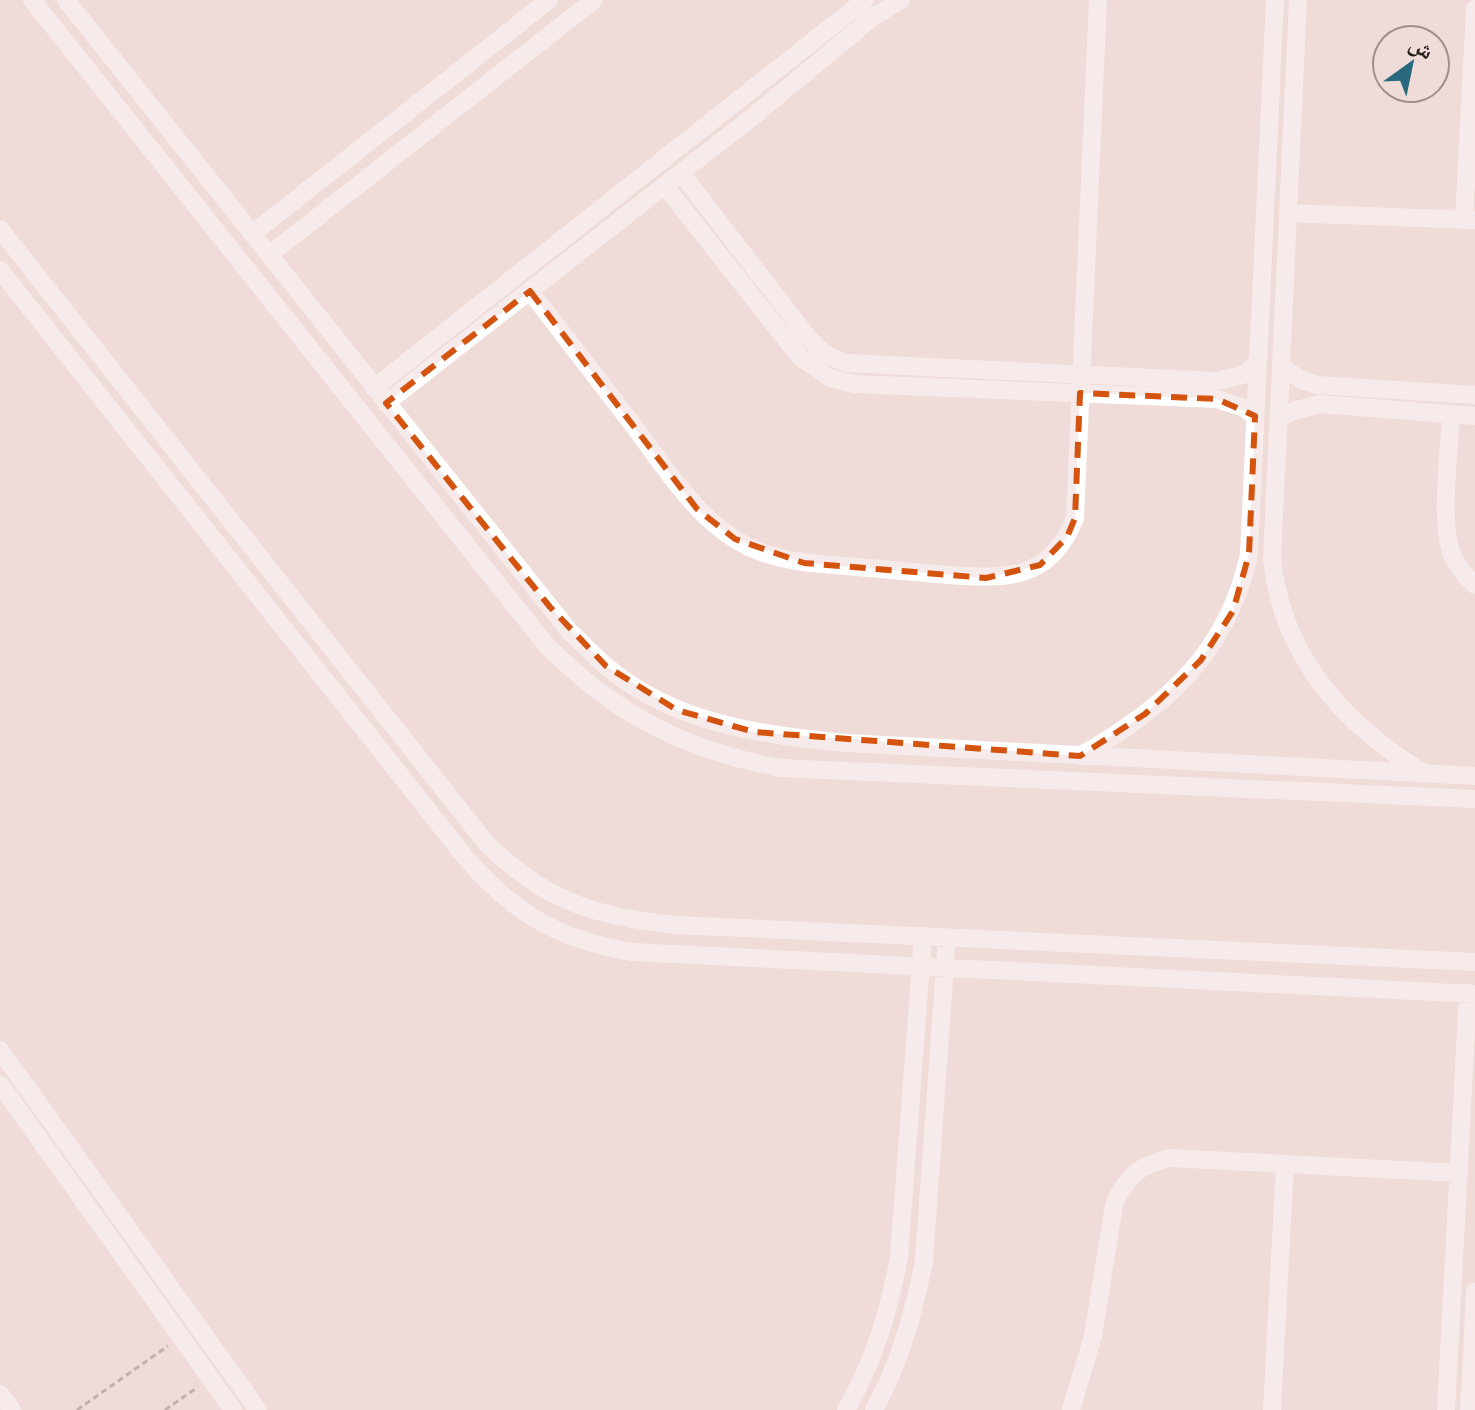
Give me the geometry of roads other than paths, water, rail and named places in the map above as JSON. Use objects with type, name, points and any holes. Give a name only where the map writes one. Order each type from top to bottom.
[{"type":"street","points":[[32,0],[547,646],[594,689],[636,718],[706,751],[781,768],[1475,799]]},
{"type":"street","points":[[66,0],[570,632],[633,686],[677,710],[714,723],[792,738],[1475,776]]},
{"type":"street","points":[[252,234],[549,0]]},
{"type":"street","points":[[269,255],[594,0]]},
{"type":"street","points":[[380,396],[865,0]]},
{"type":"street","points":[[380,396],[530,291],[873,17],[901,0]]},
{"type":"street","points":[[530,291],[697,509],[735,539],[780,558],[804,563],[986,578],[1022,573],[1040,565],[1055,553],[1067,537],[1075,518],[1098,0]]},
{"type":"street","points":[[1080,756],[1114,737],[1175,689],[1218,636],[1233,611],[1243,583],[1249,554],[1275,0]]},
{"type":"street","points":[[1298,0],[1272,559],[1275,587],[1282,614],[1308,665],[1345,711],[1391,753],[1424,773]]},
{"type":"street","points":[[1288,213],[1469,219],[1475,9]]},
{"type":"street","points":[[681,173],[810,340],[834,359],[857,365],[1217,399],[1244,408],[1255,416]]},
{"type":"street","points":[[665,186],[800,357],[830,378],[854,384],[1226,381],[1243,375],[1258,362]]},
{"type":"street","points":[[0,229],[486,843],[510,867],[537,887],[567,902],[633,921],[1475,962]]},
{"type":"street","points":[[0,270],[466,858],[487,883],[539,923],[600,947],[632,952],[1472,993],[1446,1410]]},
{"type":"street","points":[[1281,367],[1318,385],[1475,395]]},
{"type":"street","points":[[1279,419],[1293,411],[1320,404],[1475,416]]},
{"type":"street","points":[[1451,415],[1446,531],[1455,560],[1475,585]]},
{"type":"street","points":[[846,1410],[879,1343],[899,1257],[923,936]]},
{"type":"street","points":[[874,1410],[901,1351],[915,1307],[924,1261],[947,937]]},
{"type":"street","points":[[0,1050],[258,1410]]},
{"type":"street","points":[[0,1084],[233,1410]]},
{"type":"street","points":[[1071,1410],[1093,1336],[1114,1205],[1122,1187],[1135,1172],[1151,1162],[1170,1158],[1459,1173]]},
{"type":"street","points":[[1272,1410],[1285,1164]]},
{"type":"street","points":[[1469,1410],[1475,1292]]},
{"type":"street","points":[[0,1394],[12,1410]]}]
